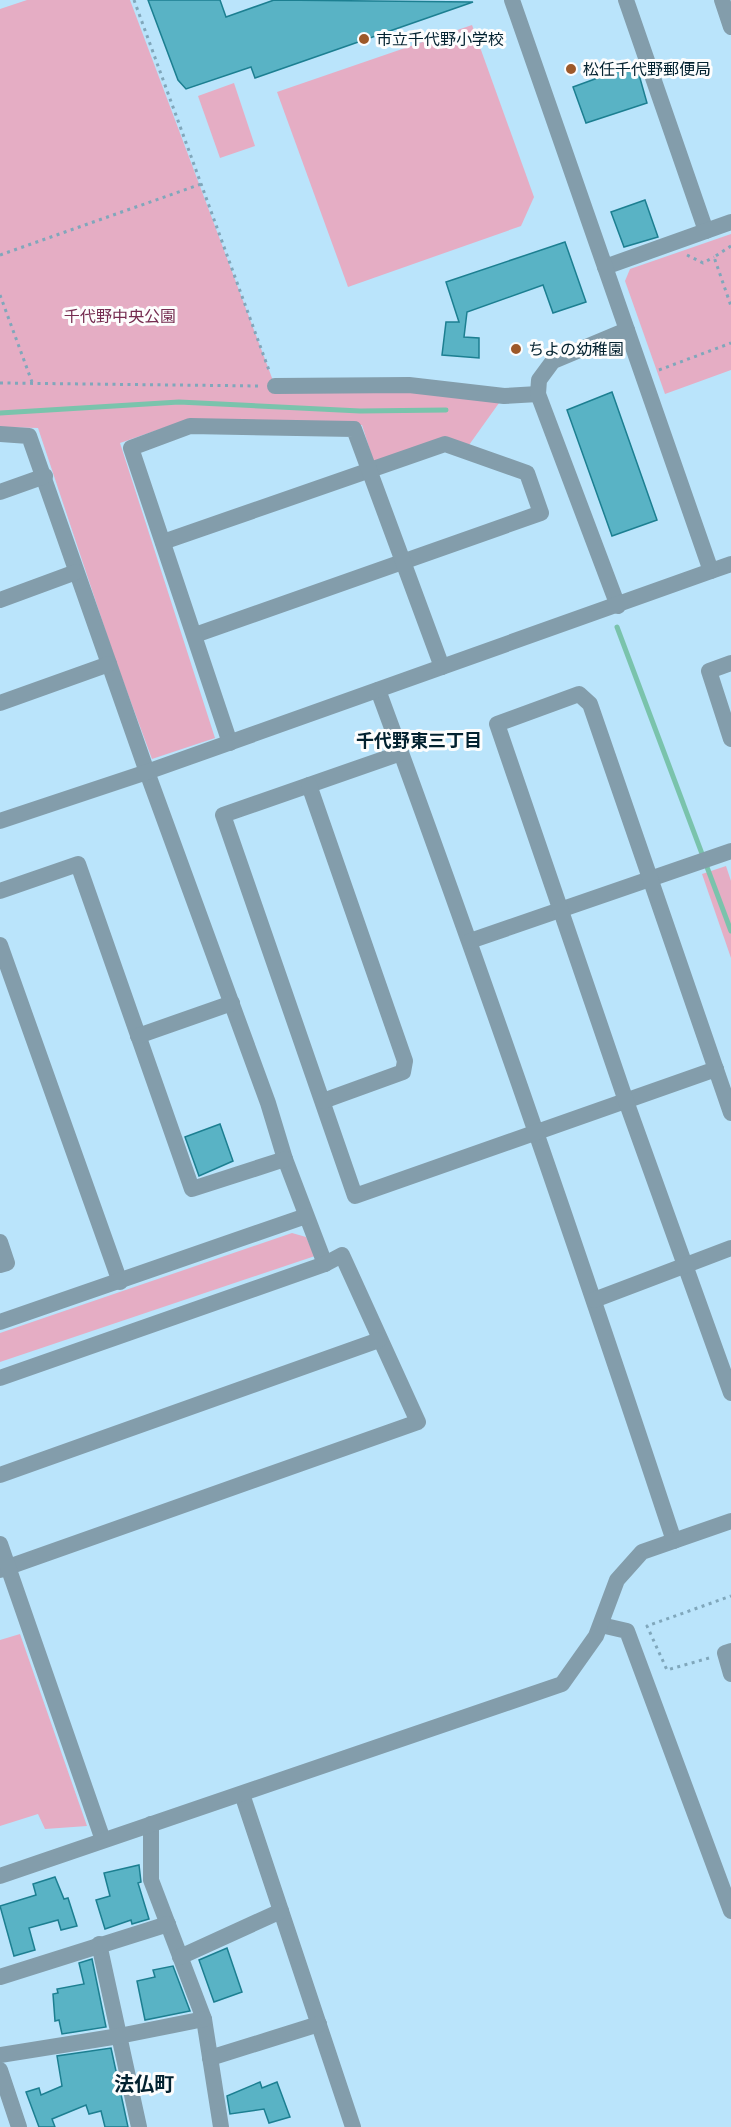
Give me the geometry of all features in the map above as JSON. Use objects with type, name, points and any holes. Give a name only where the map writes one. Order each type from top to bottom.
[{"type":"street","points":[[512,0],[711,571]]},
{"type":"street","points":[[626,0],[706,231]]},
{"type":"street","points":[[722,0],[731,27]]},
{"type":"street","points":[[605,267],[731,222]]},
{"type":"street","points":[[618,606],[538,394],[539,380],[553,361],[627,330]]},
{"type":"street","points":[[275,386],[410,385],[504,396],[538,394]]},
{"type":"street","points":[[230,743],[131,448],[190,426],[354,429],[442,667]]},
{"type":"street","points":[[0,434],[29,436],[45,476],[76,572],[147,772],[232,1003],[285,1159],[325,1264]]},
{"type":"street","points":[[163,542],[445,444],[527,473],[541,513],[195,634]]},
{"type":"street","points":[[0,492],[45,476]]},
{"type":"street","points":[[0,821],[230,743],[731,564]]},
{"type":"street","points":[[0,600],[76,572]]},
{"type":"street","points":[[731,663],[708,671],[731,739]]},
{"type":"street","points":[[0,703],[109,664]]},
{"type":"street","points":[[378,690],[470,941],[594,1300],[674,1541]]},
{"type":"street","points":[[731,1113],[590,704],[579,694],[497,724],[626,1101],[731,1393]]},
{"type":"street","points":[[401,753],[223,815],[355,1196],[716,1070]]},
{"type":"street","points":[[309,785],[405,1061],[403,1072],[322,1101]]},
{"type":"street","points":[[470,941],[559,908],[724,853]]},
{"type":"street","points":[[0,891],[78,864],[192,1189],[285,1159]]},
{"type":"street","points":[[0,945],[120,1282]]},
{"type":"street","points":[[138,1036],[232,1003]]},
{"type":"street","points":[[0,1322],[306,1216]]},
{"type":"street","points":[[0,1242],[7,1263],[0,1265]]},
{"type":"street","points":[[594,1300],[731,1248]]},
{"type":"street","points":[[0,1378],[325,1264],[342,1255],[418,1422],[4,1568]]},
{"type":"street","points":[[0,1475],[379,1340]]},
{"type":"street","points":[[0,1876],[562,1684],[582,1659],[601,1624],[616,1580],[642,1552],[731,1521]]},
{"type":"street","points":[[0,1544],[4,1568],[103,1840]]},
{"type":"street","points":[[601,1624],[627,1631],[731,1911]]},
{"type":"street","points":[[728,1652],[731,1674]]},
{"type":"street","points":[[242,1794],[353,2127]]},
{"type":"street","points":[[151,1824],[151,1880],[204,2019],[221,2127]]},
{"type":"street","points":[[180,1958],[281,1911]]},
{"type":"street","points":[[0,1977],[168,1924]]},
{"type":"street","points":[[99,1944],[139,2127]]},
{"type":"street","points":[[0,2055],[119,2036],[204,2019]]},
{"type":"street","points":[[210,2058],[319,2024]]},
{"type":"street","points":[[0,2070],[19,2127]]},
{"type":"path","points":[[0,383],[275,386],[134,0]]},
{"type":"path","points":[[0,255],[201,184]]},
{"type":"path","points":[[676,241],[688,257],[703,263],[731,246]]},
{"type":"path","points":[[714,257],[731,306]]},
{"type":"path","points":[[0,295],[32,382]]},
{"type":"path","points":[[643,376],[731,343]]},
{"type":"path","points":[[728,1652],[667,1670],[647,1626],[731,1596]]},
{"type":"green space","name":"千代野中央公園","points":[[27,0],[130,0],[275,386],[504,396],[469,445],[374,463],[362,425],[186,420],[120,443],[215,738],[152,759],[115,659],[38,428],[0,427],[0,9]]},
{"type":"green space","points":[[472,25],[534,197],[521,226],[348,287],[277,92]]},
{"type":"green space","points":[[234,83],[255,146],[220,158],[198,96]]},
{"type":"green space","points":[[731,234],[731,370],[665,394],[625,281],[630,269]]},
{"type":"green space","points":[[726,866],[731,881],[731,958],[702,874]]},
{"type":"green space","points":[[292,1233],[306,1237],[315,1256],[0,1362],[0,1333]]},
{"type":"green space","points":[[20,1634],[87,1826],[45,1829],[38,1814],[0,1826],[0,1640]]},
{"type":"building","points":[[148,0],[220,0],[226,17],[274,0],[473,2],[255,78],[251,67],[186,89],[178,80]]},
{"type":"building","points":[[636,64],[647,103],[586,123],[573,87]]},
{"type":"building","points":[[645,200],[658,237],[624,247],[611,212]]},
{"type":"building","points":[[565,242],[586,302],[553,313],[543,285],[467,312],[464,337],[479,338],[479,358],[442,355],[446,322],[459,322],[446,282]]},
{"type":"building","points":[[612,392],[657,520],[612,536],[567,410]]},
{"type":"building","points":[[220,1124],[233,1161],[199,1176],[185,1137]]},
{"type":"building","points":[[139,1865],[141,1882],[138,1883],[149,1919],[132,1924],[131,1920],[105,1929],[96,1900],[110,1896],[104,1873]]},
{"type":"building","points":[[55,1877],[64,1899],[68,1898],[77,1926],[61,1930],[58,1920],[29,1928],[35,1950],[14,1956],[0,1906],[36,1895],[33,1884]]},
{"type":"building","points":[[227,1948],[242,1992],[214,2002],[199,1960]]},
{"type":"building","points":[[92,1959],[106,2027],[62,2034],[59,2020],[55,2021],[53,1994],[58,1993],[57,1989],[84,1984],[79,1963]]},
{"type":"building","points":[[173,1966],[190,2011],[145,2020],[137,1981],[155,1977],[153,1970]]},
{"type":"building","points":[[111,2048],[128,2127],[105,2127],[101,2111],[89,2114],[86,2105],[52,2119],[55,2127],[39,2127],[26,2092],[39,2088],[41,2095],[62,2086],[57,2056]]},
{"type":"building","points":[[260,2082],[262,2088],[277,2082],[290,2117],[269,2123],[264,2109],[230,2114],[227,2096]]},
{"type":"waterway","points":[[0,413],[179,402],[360,411],[446,410]]},
{"type":"waterway","points":[[617,627],[731,931]]},
{"type":"place","name":"市立千代野小学校","points":[[364,39]]},
{"type":"place","name":"松任千代野郵便局","points":[[571,69]]},
{"type":"place","name":"ちよの幼稚園","points":[[516,349]]},
{"type":"district","name":"千代野東三丁目","points":[[419,741]]},
{"type":"district","name":"法仏町","points":[[144,2084]]}]
